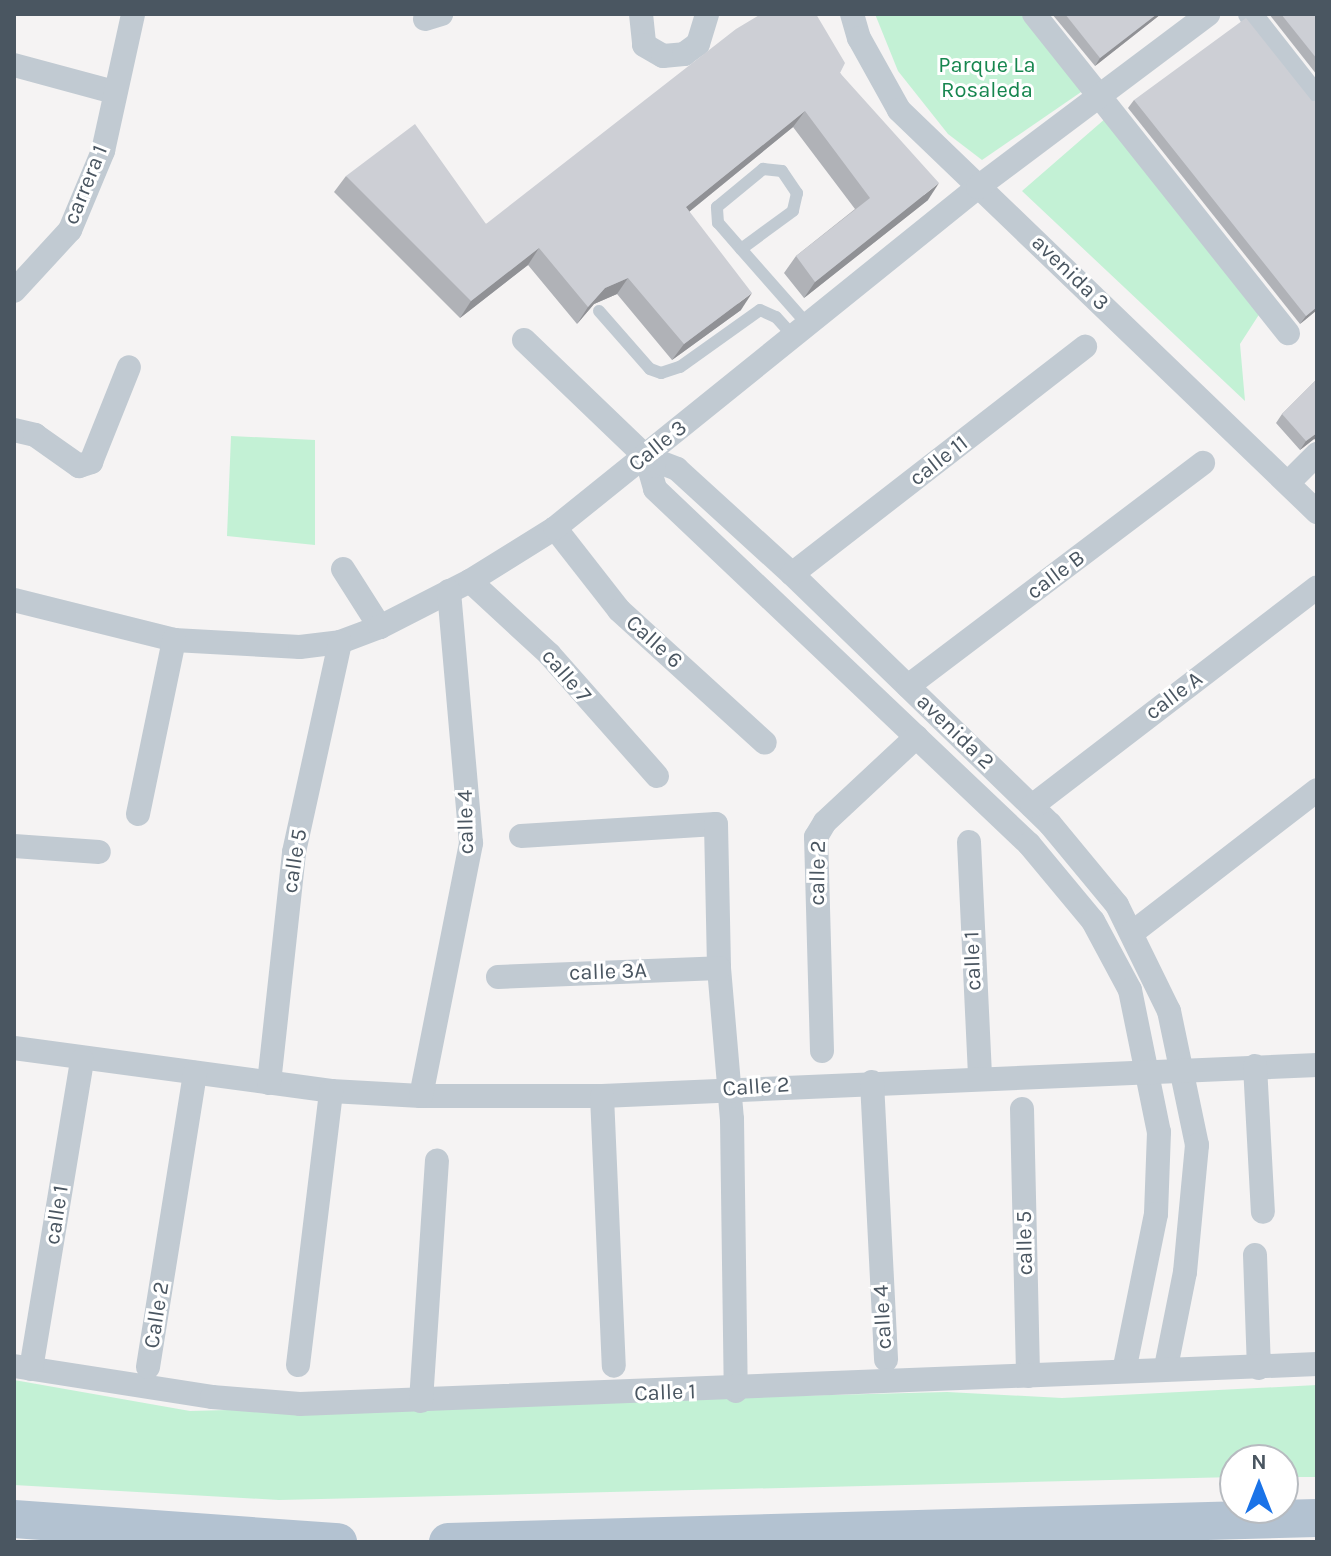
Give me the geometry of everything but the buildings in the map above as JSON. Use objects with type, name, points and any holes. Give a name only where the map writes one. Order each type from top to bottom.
[{"type":"main road","points":[[14,1506],[100,1527]]},
{"type":"main road","points":[[448,1542],[1317,1518]]},
{"type":"main road","points":[[14,1519],[338,1542]]},
{"type":"street","name":"carrera 1","points":[[14,291],[70,230],[103,151],[133,14]]},
{"type":"street","points":[[641,14],[644,45],[663,56],[684,54],[698,44],[707,14]]},
{"type":"street","name":"avenida 3","points":[[852,14],[859,38],[899,110],[1317,512]]},
{"type":"street","points":[[1034,14],[1288,333]]},
{"type":"street","name":"Calle 3","points":[[16,607],[174,640],[300,647],[340,642],[380,627],[460,586],[555,528],[978,187],[1208,14]]},
{"type":"street","points":[[1250,14],[1317,99]]},
{"type":"street","points":[[14,65],[114,92]]},
{"type":"street","points":[[524,340],[646,457],[655,489],[1029,844],[1093,921],[1130,990],[1149,1070],[1159,1132],[1156,1214],[1124,1371]]},
{"type":"street","name":"calle 11","points":[[792,574],[1085,347]]},
{"type":"street","points":[[14,430],[35,435],[79,466],[91,462],[129,367]]},
{"type":"street","points":[[1289,482],[1317,454]]},
{"type":"street","name":"avenida 2","points":[[646,457],[677,469],[792,574],[1032,806],[1100,883],[1132,933],[1157,978],[1185,1068],[1197,1145],[1196,1187],[1166,1367]]},
{"type":"street","name":"calle B","points":[[908,686],[1203,463]]},
{"type":"street","name":"Calle 6","points":[[555,528],[619,610],[765,743]]},
{"type":"street","points":[[343,569],[380,627]]},
{"type":"street","name":"calle 7","points":[[460,586],[549,654],[657,776]]},
{"type":"street","name":"calle 4","points":[[421,1096],[471,843],[460,586]]},
{"type":"street","name":"calle A","points":[[1032,806],[1317,587]]},
{"type":"street","points":[[138,814],[174,640]]},
{"type":"street","name":"calle 5","points":[[269,1083],[294,852],[340,642]]},
{"type":"street","name":"calle 2","points":[[822,1051],[816,837],[825,822],[916,737]]},
{"type":"street","points":[[1132,933],[1317,790]]},
{"type":"street","name":"calle 2","points":[[521,836],[716,824],[719,968],[730,1089],[736,1391]]},
{"type":"street","name":"calle 1","points":[[969,842],[980,1079]]},
{"type":"street","points":[[14,846],[99,852]]},
{"type":"street","name":"calle 3A","points":[[498,977],[719,968]]},
{"type":"street","name":"Calle 2","points":[[14,1048],[82,1060],[331,1091],[421,1096],[602,1096],[1185,1068],[1317,1065]]},
{"type":"street","name":"calle 1","points":[[23,1368],[82,1060]]},
{"type":"street","points":[[1255,1066],[1263,1212]]},
{"type":"street","name":"Calle 2","points":[[148,1367],[195,1073]]},
{"type":"street","name":"calle 4","points":[[872,1082],[886,1360]]},
{"type":"street","points":[[298,1365],[331,1091]]},
{"type":"street","name":"Calle 1","points":[[602,1096],[614,1366]]},
{"type":"street","name":"calle 5","points":[[1022,1109],[1028,1376]]},
{"type":"street","points":[[421,1401],[437,1161]]},
{"type":"street","points":[[1255,1255],[1259,1368]]},
{"type":"street","name":"Calle 1","points":[[23,1368],[212,1397],[300,1404],[736,1391],[1166,1367],[1259,1368],[1317,1364]]},
{"type":"lane","points":[[741,249],[793,211],[797,193],[782,171],[763,169],[717,207],[718,223],[801,330]]},
{"type":"lane","points":[[599,311],[650,369],[661,373],[680,367],[754,312],[770,313],[801,330]]},
{"type":"green space","name":"Parque La Rosaleda","points":[[875,14],[1026,14],[1084,90],[982,160],[948,134],[898,71]]},
{"type":"green space","points":[[1106,118],[1260,313],[1240,344],[1245,401],[1022,191]]},
{"type":"green space","points":[[231,436],[315,440],[315,545],[227,536]]},
{"type":"green space","points":[[14,1380],[190,1411],[947,1392],[1062,1398],[1317,1385],[1317,1477],[1299,1477],[1299,1444],[1219,1444],[1219,1477],[279,1500],[14,1485]]}]
